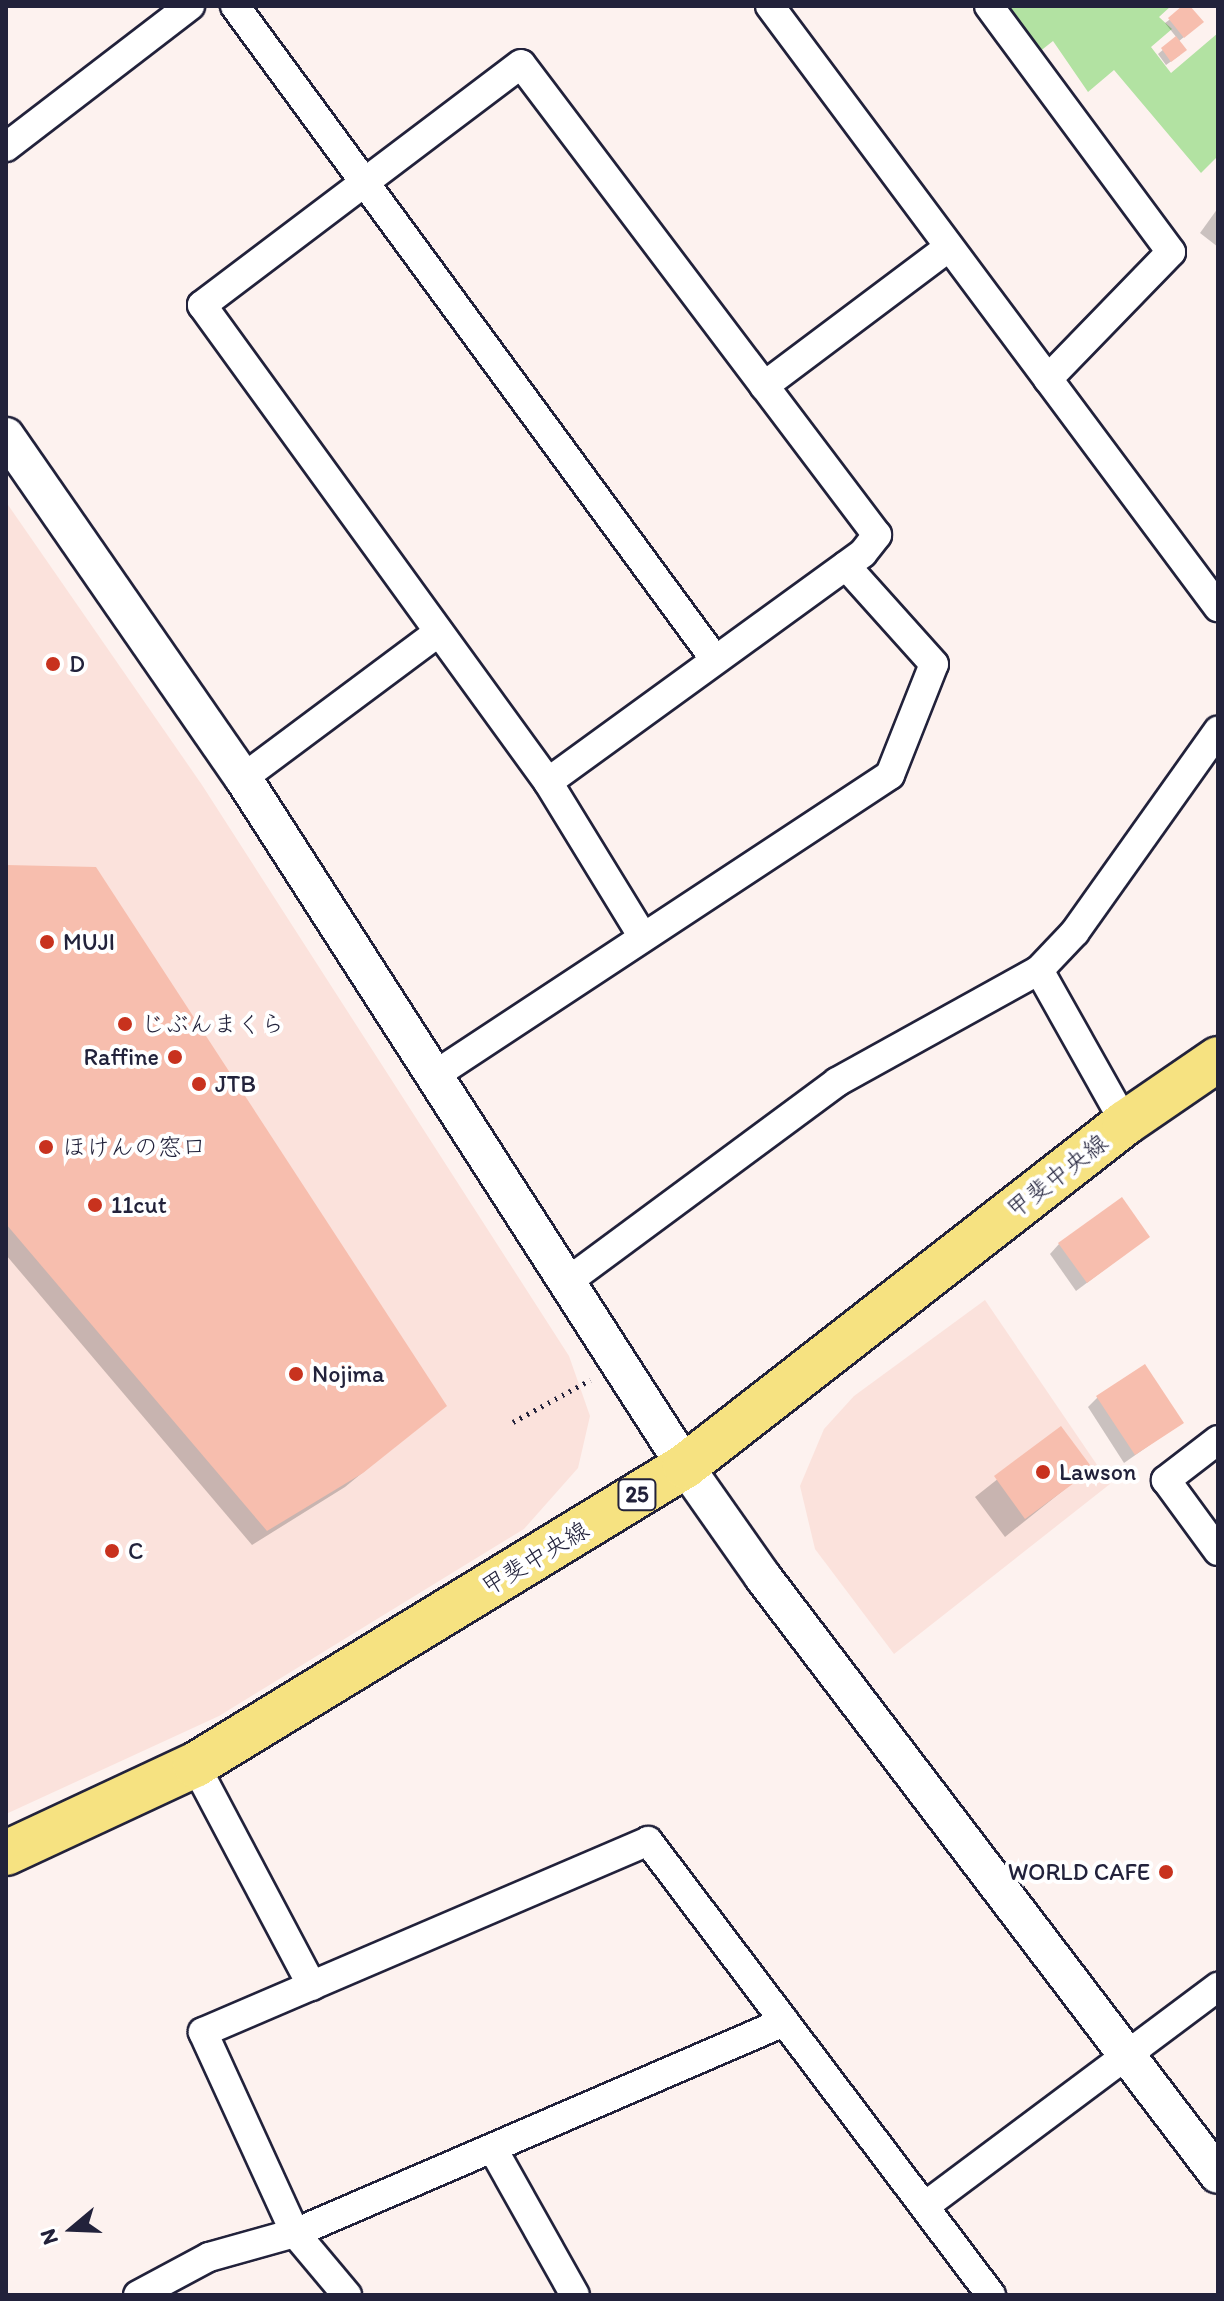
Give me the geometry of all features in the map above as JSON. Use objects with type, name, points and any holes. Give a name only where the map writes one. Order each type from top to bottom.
[{"type":"main road","name":"甲斐中央線","points":[[6,1853],[195,1765],[685,1466],[1125,1123],[1218,1059]]},
{"type":"street","points":[[6,147],[190,6]]},
{"type":"street","points":[[235,6],[714,658]]},
{"type":"street","points":[[770,6],[1218,607]]},
{"type":"street","points":[[989,6],[1171,252],[1048,379]]},
{"type":"street","points":[[548,782],[714,658],[846,566],[877,535],[521,64],[202,305],[548,782],[643,937]]},
{"type":"street","points":[[764,386],[949,247]]},
{"type":"street","points":[[6,436],[243,778],[685,1466],[763,1577],[1218,2175]]},
{"type":"street","points":[[435,1075],[890,775],[934,664],[846,566]]},
{"type":"street","points":[[243,778],[439,632]]},
{"type":"street","points":[[567,1282],[837,1082],[1039,970],[1075,932],[1218,731]]},
{"type":"street","points":[[1039,970],[1125,1123]]},
{"type":"street","points":[[1218,1440],[1166,1480],[1218,1551]]},
{"type":"street","points":[[195,1765],[312,1986]]},
{"type":"street","points":[[347,2295],[295,2233],[203,2032],[648,1841],[991,2295]]},
{"type":"street","points":[[925,2206],[1218,1987]]},
{"type":"street","points":[[138,2295],[209,2257],[295,2233],[784,2022]]},
{"type":"street","points":[[493,2149],[575,2295]]},
{"type":"path","points":[[513,1422],[598,1375]]},
{"type":"shaded area","points":[[6,502],[202,785],[569,1356],[590,1416],[578,1468],[524,1529],[219,1716],[6,1814]]},
{"type":"shaded area","points":[[985,1300],[1110,1484],[894,1654],[815,1549],[800,1486],[824,1429],[854,1396]]},
{"type":"green space","points":[[989,6],[1171,6],[1159,17],[1172,29],[1151,47],[1171,73],[1218,33],[1218,156],[1201,173],[1114,70],[1088,92],[1053,41],[1029,60]]},
{"type":"building","points":[[1182,6],[1190,6],[1204,22],[1184,38],[1168,18]]},
{"type":"building","points":[[1176,36],[1187,50],[1171,62],[1161,48]]},
{"type":"building","points":[[6,865],[96,867],[447,1406],[363,1473],[267,1531],[6,1224]]},
{"type":"building","points":[[1122,1197],[1150,1237],[1087,1283],[1058,1243]]},
{"type":"building","points":[[1145,1364],[1184,1423],[1135,1455],[1096,1396]]},
{"type":"building","name":"Lawson","points":[[1061,1426],[1093,1469],[1025,1519],[994,1476]]},
{"type":"place","name":"D","points":[[53,664]]},
{"type":"place","name":"MUJI","points":[[47,942]]},
{"type":"place","name":"じぶんまくら","points":[[125,1024]]},
{"type":"place","name":"Raffine","points":[[175,1057]]},
{"type":"place","name":"JTB","points":[[199,1084]]},
{"type":"place","name":"ほけんの窓口","points":[[46,1147]]},
{"type":"place","name":"11cut","points":[[95,1205]]},
{"type":"place","name":"Nojima","points":[[296,1374]]},
{"type":"place","name":"Lawson","points":[[1043,1472]]},
{"type":"place","name":"C","points":[[112,1551]]},
{"type":"place","name":"WORLD CAFE","points":[[1166,1872]]}]
